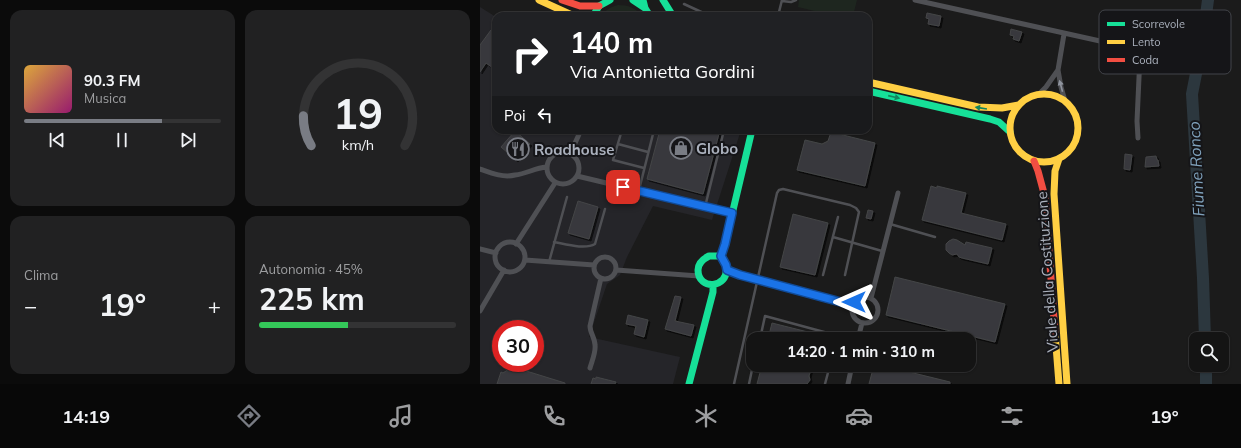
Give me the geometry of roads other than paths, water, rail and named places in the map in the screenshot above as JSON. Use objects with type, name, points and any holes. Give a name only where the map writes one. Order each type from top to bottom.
[{"type":"main road","points":[[539,0],[565,12]]},
{"type":"main road","points":[[562,0],[573,5],[587,8],[599,6],[610,0]]},
{"type":"main road","points":[[633,0],[644,4]]},
{"type":"main road","points":[[663,0],[670,12]]},
{"type":"main road","points":[[595,12],[599,6]]},
{"type":"main road","points":[[872,83],[979,108],[999,109],[1019,105]]},
{"type":"main road","points":[[872,92],[990,119],[999,122],[1010,132]]},
{"type":"main road","points":[[1038,95],[1052,95],[1065,101],[1073,110],[1078,120],[1077,138],[1072,148],[1059,159],[1046,162],[1034,161],[1024,156],[1016,148],[1010,132],[1013,115],[1019,105],[1028,98],[1038,95]]},
{"type":"main road","points":[[721,256],[709,256],[700,262],[698,269],[699,276],[706,283],[713,285],[718,284],[724,278],[727,270],[721,256],[751,134]]},
{"type":"main road","name":"Viale della Costituzione","points":[[1059,159],[1055,172],[1054,194],[1067,384]]},
{"type":"main road","name":"Viale della Costituzione","points":[[1034,161],[1045,197],[1059,384]]},
{"type":"main road","points":[[689,384],[713,292],[713,285]]},
{"type":"street","points":[[916,0],[1099,41]]},
{"type":"street","points":[[1064,34],[1058,70],[1065,101]]},
{"type":"street","points":[[1038,95],[1046,87],[1058,70]]},
{"type":"street","points":[[1138,138],[1139,74]]},
{"type":"street","points":[[570,154],[579,134]]},
{"type":"street","points":[[565,152],[570,154],[577,161],[579,166],[577,176],[570,183],[555,183],[548,176],[546,167],[548,162],[554,155],[559,153],[565,152]]},
{"type":"street","points":[[480,169],[506,176],[516,175],[546,167]]},
{"type":"street","points":[[577,176],[732,213]]},
{"type":"street","points":[[516,244],[555,183]]},
{"type":"street","points":[[870,298],[898,193]]},
{"type":"street","points":[[504,244],[516,244],[523,251],[525,260],[516,271],[511,272],[504,270],[498,266],[496,262],[496,253],[504,244]]},
{"type":"street","points":[[480,249],[496,253]]},
{"type":"street","points":[[607,257],[613,260],[616,270],[614,274],[608,278],[601,278],[596,274],[594,265],[598,259],[607,257]]},
{"type":"street","points":[[525,260],[594,265]]},
{"type":"street","points":[[480,311],[504,270]]},
{"type":"street","points":[[616,270],[699,276]]},
{"type":"street","points":[[727,270],[740,275],[852,305]]},
{"type":"street","points":[[590,368],[595,343],[590,331],[590,326],[601,278]]},
{"type":"street","points":[[862,297],[870,298],[876,304],[878,312],[874,320],[862,323],[854,318],[851,310],[852,305],[862,297]]},
{"type":"street","points":[[860,332],[862,323]]},
{"type":"street","points":[[848,384],[851,372]]},
{"type":"lane","points":[[779,12],[782,0],[791,2],[796,0]]},
{"type":"lane","points":[[684,4],[701,12]]},
{"type":"lane","points":[[621,134],[613,160],[644,168]]},
{"type":"lane","points":[[639,191],[653,134]]},
{"type":"lane","points":[[705,207],[723,134]]},
{"type":"lane","points":[[618,144],[648,152]]},
{"type":"lane","points":[[734,384],[777,193],[779,190],[783,189],[850,205],[856,208],[859,212],[845,275]]},
{"type":"lane","points":[[549,262],[567,197]]},
{"type":"lane","points":[[554,242],[585,247],[592,246],[595,244],[605,209]]},
{"type":"lane","points":[[823,275],[838,217]]},
{"type":"lane","points":[[890,224],[935,237]]},
{"type":"lane","points":[[833,236],[883,251]]},
{"type":"lane","points":[[762,332],[765,316],[819,332]]},
{"type":"lane","points":[[748,384],[751,372]]},
{"type":"lane","points":[[825,384],[828,372]]},
{"type":"waterway","name":"Fiume Ronco","points":[[1207,10],[1208,0]]},
{"type":"waterway","name":"Fiume Ronco","points":[[1196,74],[1192,94],[1205,332]]},
{"type":"waterway","name":"Fiume Ronco","points":[[1206,372],[1206,384]]},
{"type":"place","name":"Globo","points":[[681,148]]},
{"type":"place","name":"Roadhouse","points":[[518,149]]}]
